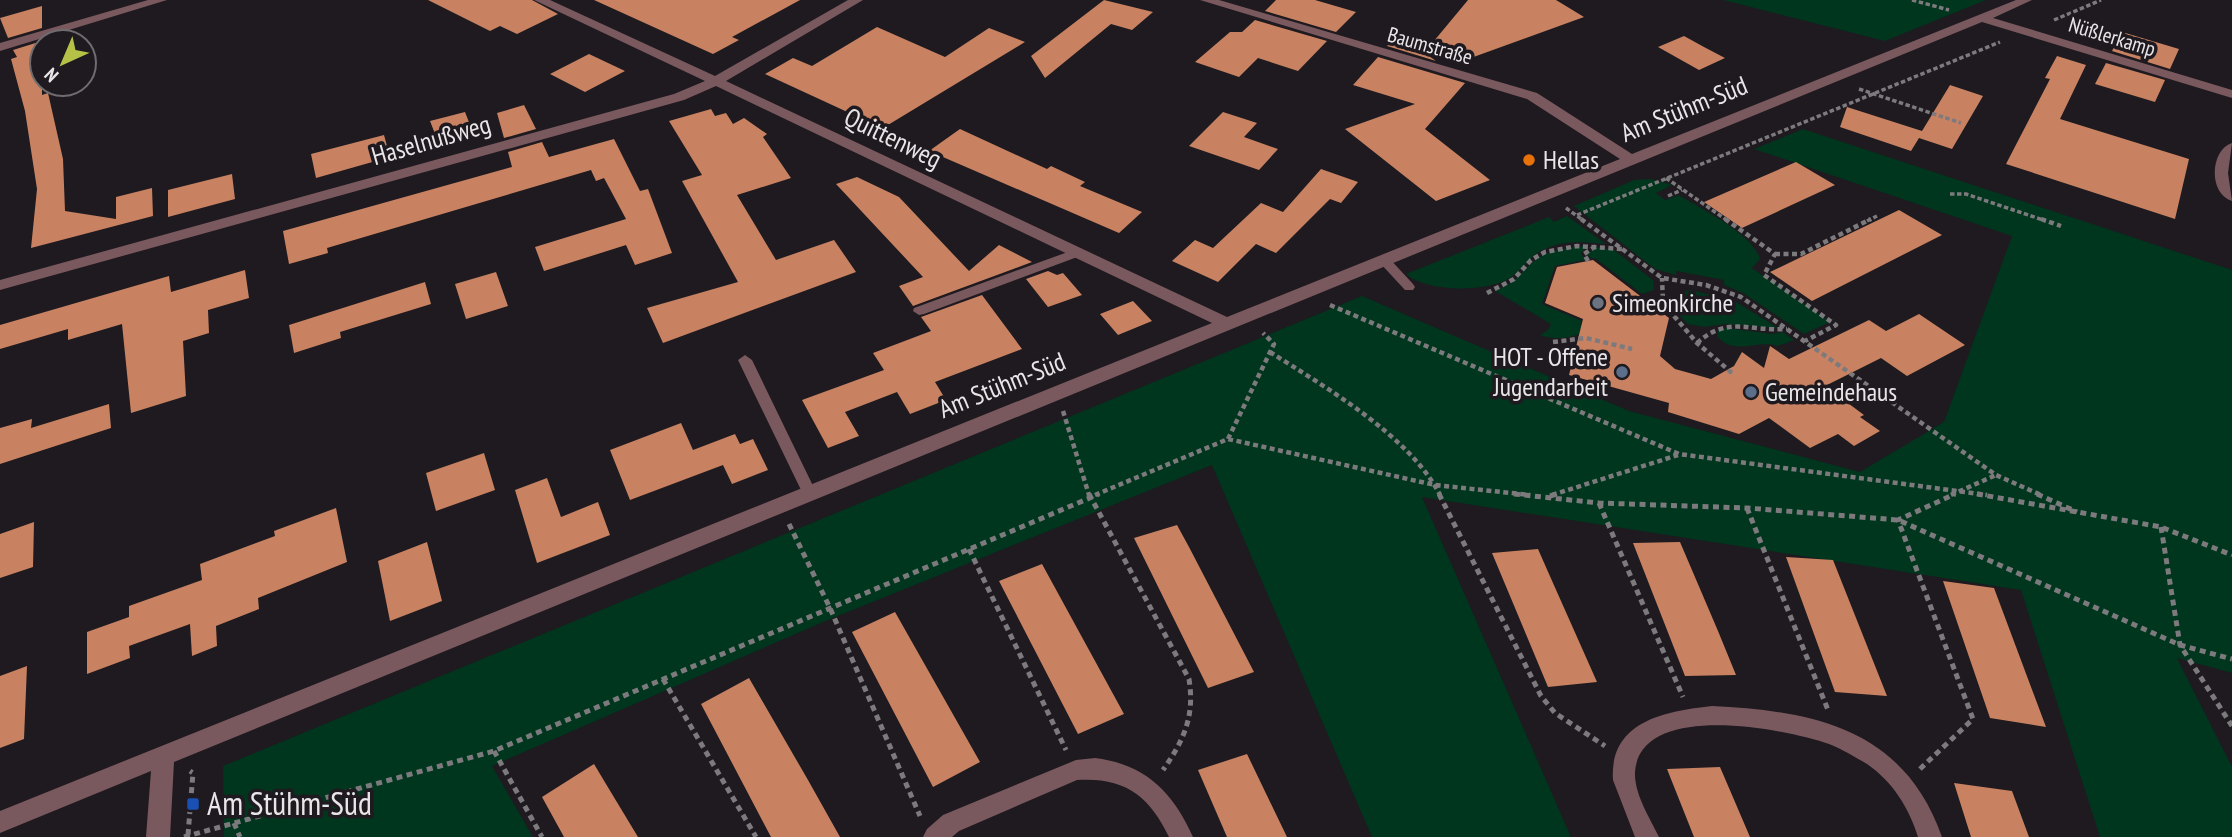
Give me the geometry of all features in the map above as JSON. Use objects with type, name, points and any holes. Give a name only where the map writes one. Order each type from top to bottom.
[{"type":"street","points":[[0,47],[161,0]]},
{"type":"street","name":"Quittenweg","points":[[540,0],[1225,323]]},
{"type":"street","name":"Haselnußweg","points":[[0,285],[679,97],[716,81],[857,0]]},
{"type":"street","name":"Baumstraße","points":[[1206,0],[1532,96],[1629,159]]},
{"type":"street","name":"Am Stühm-Süd","points":[[0,822],[2026,0]]},
{"type":"street","name":"Nüßlerkamp","points":[[1981,18],[2232,94]]},
{"type":"street","points":[[2232,147],[2220,176],[2222,186],[2232,197]]},
{"type":"street","points":[[1647,837],[1627,789],[1627,759],[1630,747],[1646,730],[1679,717],[1740,718],[1833,735],[1878,759],[1905,785],[1923,815],[1930,837]]},
{"type":"street","points":[[158,837],[163,755]]},
{"type":"street","points":[[937,835],[951,823],[1076,770],[1113,770],[1139,779],[1149,787],[1169,811],[1181,837]]},
{"type":"lane","points":[[919,311],[1076,253]]},
{"type":"lane","points":[[1384,260],[1409,286]]},
{"type":"lane","points":[[745,360],[810,492]]},
{"type":"path","points":[[1912,0],[1981,18]]},
{"type":"path","points":[[1577,216],[2101,0]]},
{"type":"path","points":[[1836,76],[1871,95],[1961,122]]},
{"type":"path","points":[[1666,178],[1775,254],[1801,254],[1877,216]]},
{"type":"path","points":[[1668,196],[1683,190]]},
{"type":"path","points":[[1546,193],[1662,278],[1706,285],[1741,297],[1996,475],[2083,515]]},
{"type":"path","points":[[1950,194],[1965,194],[2061,226]]},
{"type":"path","points":[[1487,293],[1490,288],[1513,280],[1533,258],[1551,250],[1570,245],[1623,249]]},
{"type":"path","points":[[1588,261],[1584,254],[1597,246]]},
{"type":"path","points":[[1775,254],[1764,275],[1836,326],[1805,341]]},
{"type":"path","points":[[1657,314],[1662,303],[1662,278]]},
{"type":"path","points":[[1301,292],[1679,454],[1962,491],[2161,527],[2232,555]]},
{"type":"path","points":[[1662,303],[1697,343],[1732,373]]},
{"type":"path","points":[[1697,343],[1714,328],[1727,326],[1771,332],[1787,329]]},
{"type":"path","points":[[1553,342],[1586,338],[1632,349]]},
{"type":"path","points":[[1228,439],[1274,344]]},
{"type":"path","points":[[1270,352],[1343,397],[1385,430],[1435,485],[1541,696],[1555,713],[1578,730],[1627,759]]},
{"type":"path","points":[[1844,400],[1868,386]]},
{"type":"path","points":[[1057,391],[1090,498],[1189,679],[1194,700],[1192,722],[1149,787]]},
{"type":"path","points":[[162,780],[189,770],[193,773],[186,836],[494,751],[1228,439],[1435,485],[1599,503],[1747,508],[1898,520],[2180,645],[2232,659]]},
{"type":"path","points":[[1548,497],[1679,454]]},
{"type":"path","points":[[1898,520],[1996,475]]},
{"type":"path","points":[[1599,503],[1692,717]]},
{"type":"path","points":[[779,504],[830,608],[920,818],[937,835]]},
{"type":"path","points":[[1747,508],[1826,701],[1833,735]]},
{"type":"path","points":[[1898,520],[1973,719],[1905,785]]},
{"type":"path","points":[[2161,527],[2180,645],[2232,726]]},
{"type":"path","points":[[969,549],[1076,770]]},
{"type":"path","points":[[663,679],[755,837]]},
{"type":"path","points":[[494,751],[542,837]]},
{"type":"path","points":[[234,823],[240,837]]},
{"type":"green space","points":[[1723,0],[1986,0],[1885,41]]},
{"type":"green space","points":[[1803,129],[2232,270],[2232,673],[2177,658],[2232,767],[2232,837],[2100,837],[2021,590],[1422,497],[1571,837],[1372,837],[1212,465],[823,622],[492,766],[533,837],[224,837],[223,766],[1362,296],[1629,411],[1860,472],[1944,422],[2012,236],[1754,149]]},
{"type":"green space","points":[[1651,179],[1672,185],[1656,193],[1665,200],[1679,195],[1737,231],[1760,259],[1752,268],[1830,322],[1804,334],[1743,293],[1724,285],[1724,280],[1676,271],[1676,275],[1655,269],[1574,206],[1634,180]]},
{"type":"green space","points":[[1567,216],[1606,244],[1576,242],[1554,245],[1536,254],[1510,278],[1486,286],[1441,287],[1415,280],[1406,274],[1549,217],[1554,222]]},
{"type":"green space","points":[[1589,246],[1581,253],[1585,260],[1555,266],[1542,304],[1582,321],[1580,325],[1590,329],[1584,332],[1558,338],[1540,335],[1548,330],[1551,324],[1495,291],[1514,281],[1534,261],[1546,254]]},
{"type":"green space","points":[[1597,247],[1614,250],[1653,280],[1654,290],[1642,294],[1595,258],[1592,259],[1587,254]]},
{"type":"green space","points":[[1690,290],[1733,300],[1778,328],[1726,324],[1704,327],[1688,324],[1680,316],[1676,305],[1681,293]]},
{"type":"green space","points":[[1727,328],[1772,334],[1783,332],[1794,340],[1778,346],[1770,344],[1738,347],[1717,336],[1718,330]]},
{"type":"building","points":[[428,0],[532,0],[558,14],[517,34],[500,26],[490,31]]},
{"type":"building","points":[[594,0],[800,0],[732,37],[739,40],[713,54]]},
{"type":"building","points":[[1104,0],[1153,12],[1132,30],[1111,24],[1045,78],[1031,56]]},
{"type":"building","points":[[1276,0],[1315,0],[1356,12],[1336,32],[1265,11]]},
{"type":"building","points":[[1468,0],[1556,0],[1584,17],[1468,59],[1429,47]]},
{"type":"building","points":[[42,6],[42,28],[28,28],[28,32],[8,38],[0,18]]},
{"type":"building","points":[[1255,20],[1327,41],[1298,71],[1258,58],[1239,77],[1195,62],[1230,32],[1242,32]]},
{"type":"building","points":[[877,27],[945,57],[989,28],[1025,42],[878,131],[852,118],[856,116],[765,74],[793,58],[812,66]]},
{"type":"building","points":[[2122,32],[2179,49],[2170,69],[2112,51]]},
{"type":"building","points":[[1398,34],[1436,61],[1387,46]]},
{"type":"building","points":[[1684,36],[1725,58],[1699,70],[1658,47]]},
{"type":"building","points":[[28,45],[28,98],[49,98],[63,159],[65,211],[116,219],[116,197],[152,188],[153,216],[31,248],[37,189],[25,111],[11,59],[17,57],[13,50]]},
{"type":"building","points":[[589,54],[625,71],[585,92],[550,74]]},
{"type":"building","points":[[2057,56],[2086,65],[2060,119],[2189,159],[2175,219],[2006,164],[2050,79],[2045,78]]},
{"type":"building","points":[[1378,57],[1465,83],[1425,129],[1490,180],[1436,201],[1345,129],[1415,104],[1353,85]]},
{"type":"building","points":[[2106,63],[2165,80],[2155,102],[2095,84]]},
{"type":"building","points":[[1950,85],[1983,96],[1952,149],[1919,138],[1911,151],[1840,127],[1847,107],[1922,131]]},
{"type":"building","points":[[524,105],[536,129],[504,138],[497,113]]},
{"type":"building","points":[[711,109],[715,116],[726,113],[733,124],[744,118],[767,134],[763,137],[791,178],[737,195],[776,260],[834,240],[856,272],[663,343],[647,308],[738,282],[682,181],[702,175],[669,121]]},
{"type":"building","points":[[465,112],[474,135],[439,144],[430,121]]},
{"type":"building","points":[[1223,112],[1257,123],[1244,137],[1278,149],[1259,170],[1189,146]]},
{"type":"building","points":[[960,129],[1047,169],[1051,166],[1085,182],[1080,186],[1142,212],[1119,233],[929,151]]},
{"type":"building","points":[[384,135],[390,157],[316,178],[311,154]]},
{"type":"building","points":[[614,139],[640,191],[648,189],[672,253],[635,265],[626,245],[544,271],[535,247],[626,219],[604,178],[596,181],[591,170],[327,248],[328,253],[289,264],[283,231],[512,167],[508,152],[542,142],[549,157]]},
{"type":"building","points":[[1796,162],[1835,185],[1742,228],[1704,202]]},
{"type":"building","points":[[1321,169],[1358,182],[1341,203],[1330,199],[1276,253],[1256,244],[1218,282],[1172,261],[1195,240],[1213,248],[1261,203],[1283,212]]},
{"type":"building","points":[[232,174],[235,199],[168,217],[168,190]]},
{"type":"building","points":[[857,177],[899,197],[969,271],[999,245],[1032,262],[913,306],[899,286],[923,277],[836,184]]},
{"type":"building","points":[[1899,210],[1942,235],[1812,301],[1770,272]]},
{"type":"building","points":[[1593,260],[1669,318],[1660,356],[1675,369],[1711,379],[1734,366],[1742,352],[1764,368],[1770,346],[1789,359],[1869,320],[1886,331],[1919,314],[1965,345],[1907,376],[1881,358],[1825,386],[1864,415],[1860,417],[1880,431],[1854,446],[1838,434],[1810,448],[1769,418],[1739,434],[1668,412],[1669,403],[1569,375],[1583,319],[1545,303],[1557,267]]},
{"type":"building","points":[[245,270],[249,298],[208,310],[209,333],[183,341],[186,396],[131,413],[122,324],[68,340],[68,329],[0,349],[0,325],[169,276],[171,292]]},
{"type":"building","points":[[1048,271],[1057,275],[1063,273],[1082,295],[1048,307],[1026,279]]},
{"type":"building","points":[[496,272],[508,306],[466,319],[455,284]]},
{"type":"building","points":[[425,282],[431,304],[340,332],[341,338],[294,353],[289,325]]},
{"type":"building","points":[[982,295],[1022,349],[935,382],[946,400],[910,414],[897,392],[845,412],[859,436],[828,448],[802,400],[884,370],[873,353],[931,331],[921,317]]},
{"type":"building","points":[[1133,301],[1152,321],[1118,335],[1100,314]]},
{"type":"building","points":[[109,404],[111,428],[0,464],[0,428],[32,419],[31,428]]},
{"type":"building","points":[[681,423],[693,450],[735,434],[740,444],[753,439],[768,470],[732,484],[723,465],[630,500],[610,450]]},
{"type":"building","points":[[484,453],[495,490],[436,511],[426,473]]},
{"type":"building","points":[[547,478],[561,517],[598,502],[610,535],[537,563],[515,490]]},
{"type":"building","points":[[336,508],[347,562],[258,598],[259,609],[216,626],[217,646],[192,656],[190,624],[129,646],[130,658],[87,674],[87,632],[129,617],[129,606],[202,580],[200,564],[275,536],[274,531]]},
{"type":"building","points":[[34,522],[33,567],[0,578],[0,534]]},
{"type":"building","points":[[1177,525],[1254,672],[1208,688],[1134,538]]},
{"type":"building","points":[[427,542],[442,601],[390,621],[378,561]]},
{"type":"building","points":[[1680,542],[1736,675],[1685,676],[1633,543]]},
{"type":"building","points":[[1538,549],[1597,682],[1548,687],[1492,553]]},
{"type":"building","points":[[1786,557],[1833,560],[1887,696],[1835,692]]},
{"type":"building","points":[[1042,564],[1124,714],[1078,734],[999,581]]},
{"type":"building","points":[[1943,581],[1994,588],[2046,727],[1990,718]]},
{"type":"building","points":[[895,612],[980,762],[933,787],[852,632]]},
{"type":"building","points":[[27,666],[24,739],[0,748],[0,676]]},
{"type":"building","points":[[749,678],[840,837],[771,837],[701,704]]},
{"type":"building","points":[[1247,754],[1287,837],[1227,837],[1198,770]]},
{"type":"building","points":[[594,764],[638,837],[564,837],[542,797]]},
{"type":"building","points":[[1720,767],[1750,837],[1694,837],[1667,769]]},
{"type":"building","points":[[1954,783],[2012,791],[2029,837],[1971,837]]},
{"type":"place","name":"Hellas","points":[[1529,160]]},
{"type":"place","name":"Simeonkirche","points":[[1598,303]]},
{"type":"place","name":"HOT - Offene Jugendarbeit","points":[[1622,372]]},
{"type":"place","name":"Gemeindehaus","points":[[1751,392]]},
{"type":"place","name":"Am Stühm-Süd","points":[[193,804]]}]
